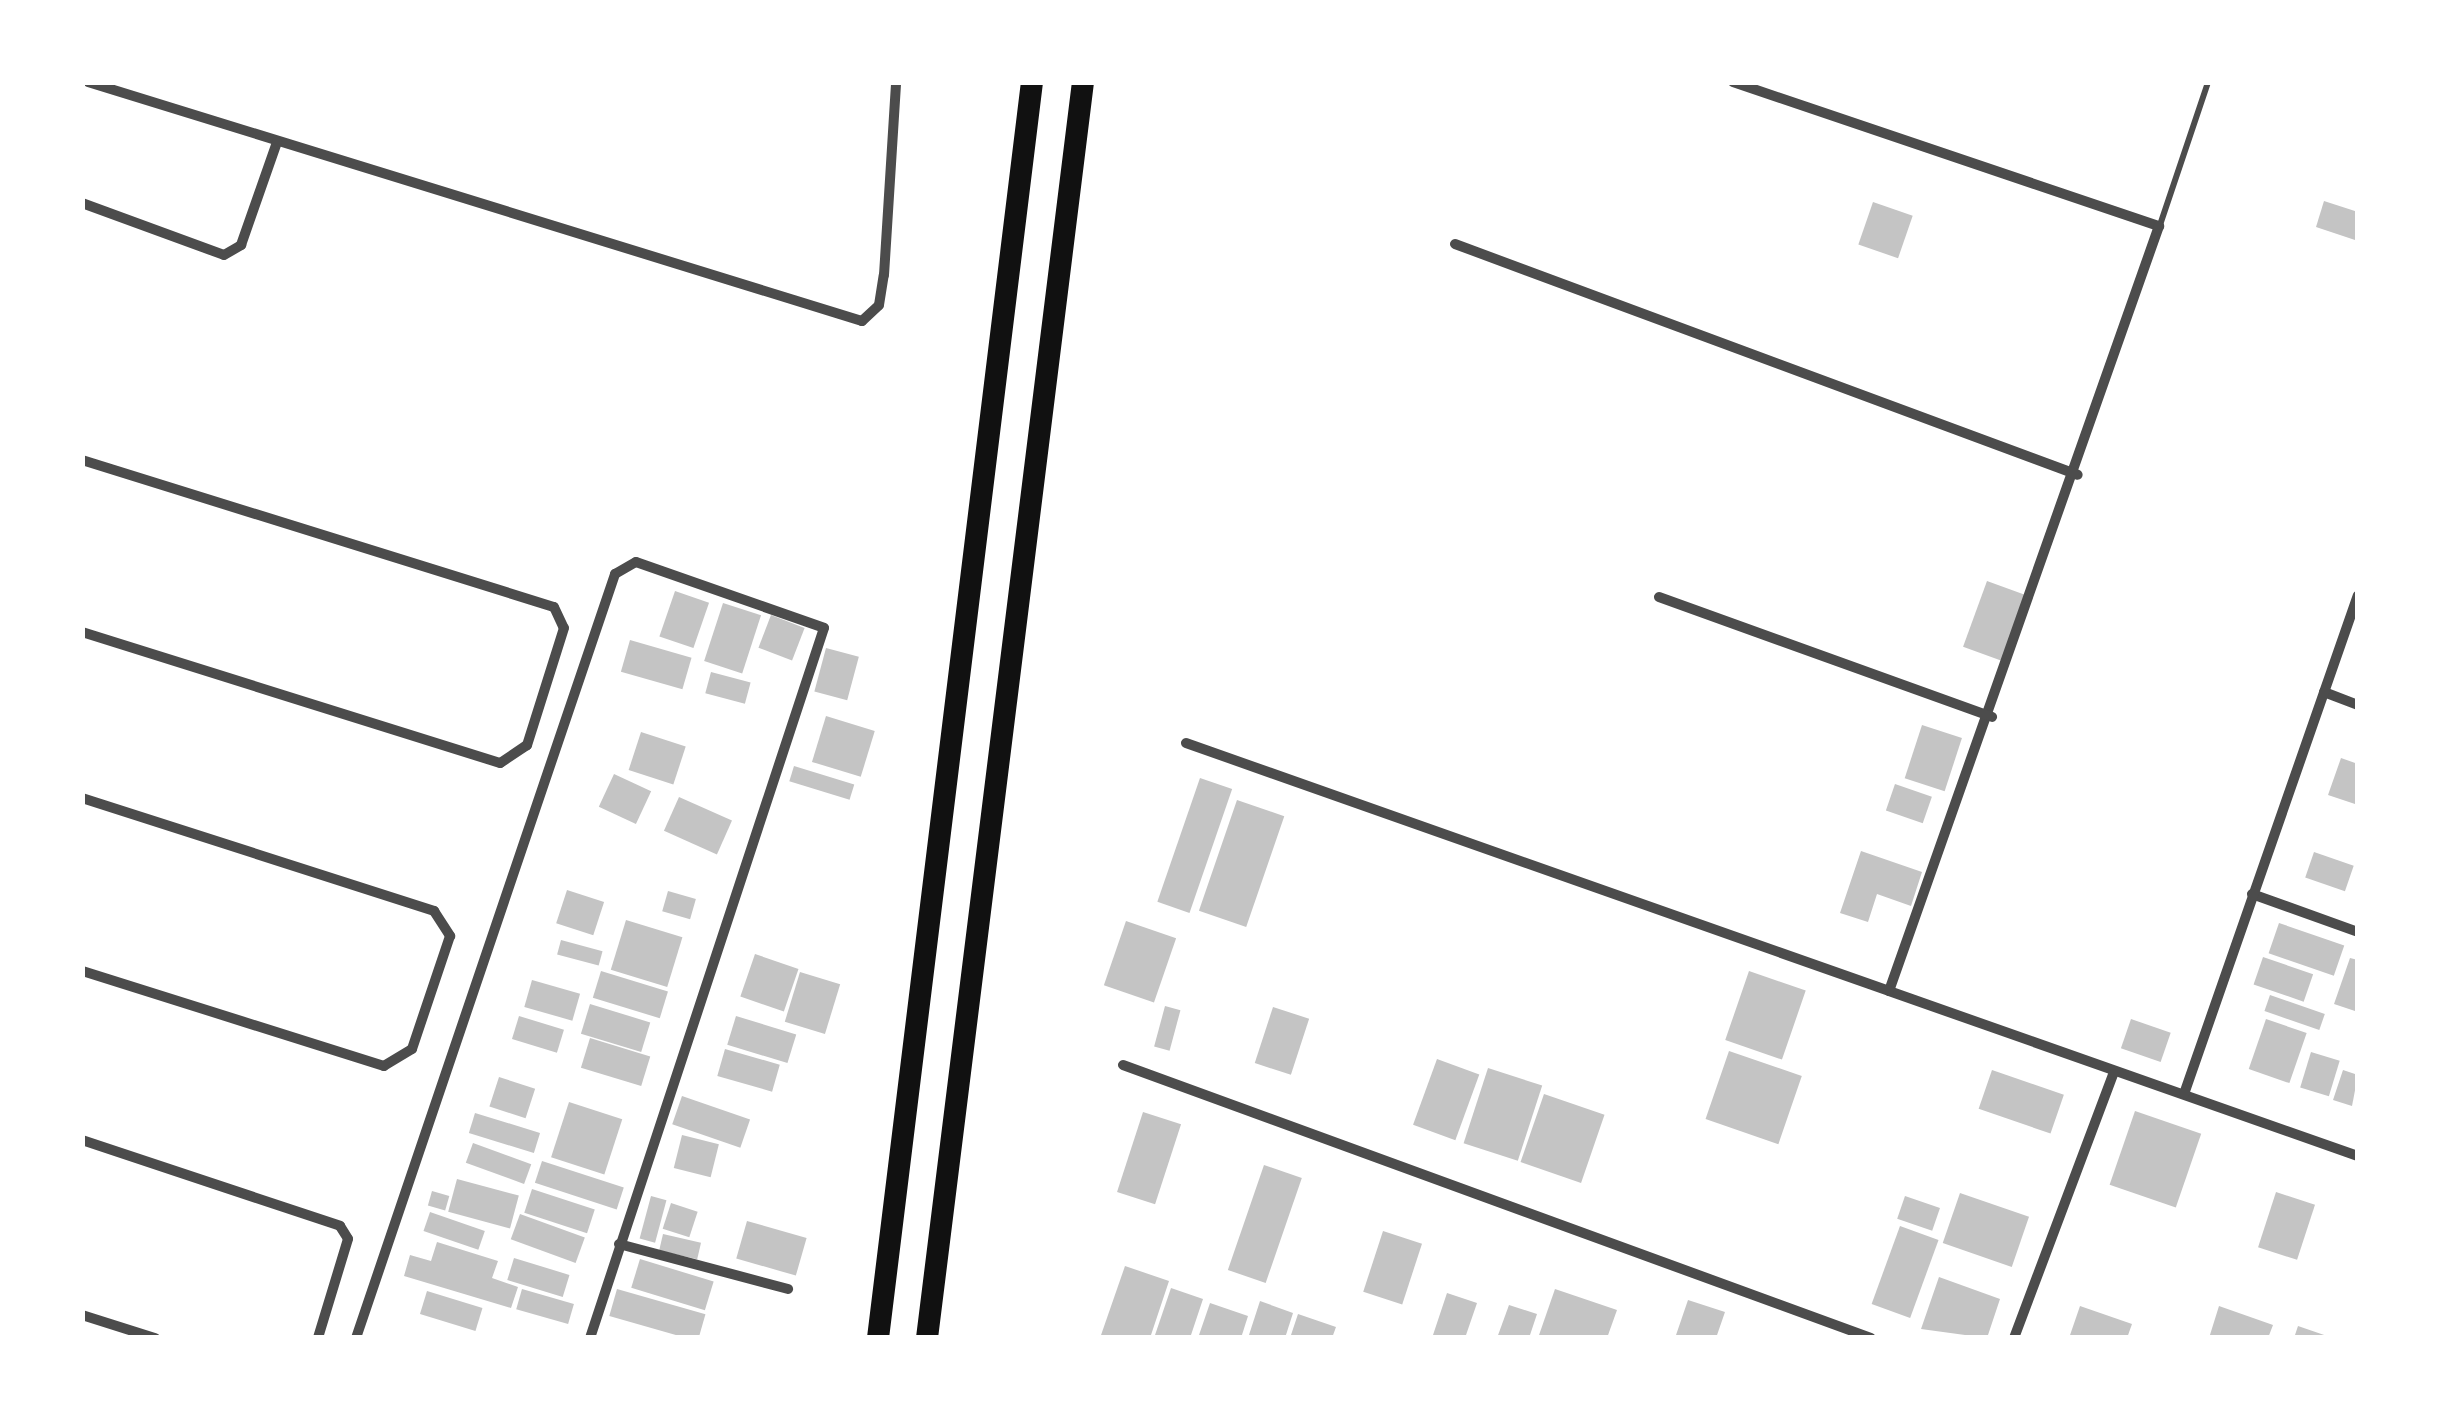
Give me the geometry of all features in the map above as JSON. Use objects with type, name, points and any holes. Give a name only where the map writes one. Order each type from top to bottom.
[{"type":"highway","points":[[878,1338],[1032,82]]},
{"type":"highway","points":[[927,1338],[1083,82]]},
{"type":"street","points":[[88,82],[862,321],[879,305],[884,274],[896,82]]},
{"type":"street","points":[[1733,82],[2159,226],[2078,474],[1889,992]]},
{"type":"street","points":[[82,203],[224,256],[241,246],[276,142]]},
{"type":"street","points":[[1455,244],[2078,474]]},
{"type":"street","points":[[82,460],[554,607],[564,628],[527,745],[500,763],[82,632]]},
{"type":"street","points":[[356,1338],[615,574],[636,562],[824,628],[590,1338]]},
{"type":"street","points":[[2184,1094],[2358,594]]},
{"type":"street","points":[[1659,597],[1992,717]]},
{"type":"street","points":[[2324,692],[2358,704]]},
{"type":"street","points":[[1186,743],[2113,1074],[2184,1094],[2358,1156]]},
{"type":"street","points":[[82,798],[434,911],[450,936],[412,1048],[384,1066],[82,971]]},
{"type":"street","points":[[2252,894],[2358,932]]},
{"type":"street","points":[[1123,1065],[1871,1338]]},
{"type":"street","points":[[2014,1338],[2113,1074]]},
{"type":"street","points":[[82,1140],[340,1226],[348,1239],[318,1338]]},
{"type":"street","points":[[619,1244],[788,1290]]},
{"type":"street","points":[[82,1315],[154,1338]]},
{"type":"lane","points":[[2159,226],[2208,82]]},
{"type":"building","points":[[2324,201],[2358,212],[2358,241],[2316,227]]},
{"type":"building","points":[[1873,202],[1913,216],[1898,258],[1858,245]]},
{"type":"building","points":[[1987,581],[2026,595],[2002,661],[1963,647]]},
{"type":"building","points":[[675,591],[709,603],[693,648],[659,636]]},
{"type":"building","points":[[723,603],[761,615],[742,673],[704,661]]},
{"type":"building","points":[[771,615],[805,628],[792,661],[758,648]]},
{"type":"building","points":[[630,640],[692,658],[682,689],[621,672]]},
{"type":"building","points":[[826,648],[859,657],[847,700],[814,691]]},
{"type":"building","points":[[711,672],[751,683],[745,704],[705,693]]},
{"type":"building","points":[[826,716],[875,731],[861,777],[812,762]]},
{"type":"building","points":[[1922,725],[1962,738],[1945,791],[1905,778]]},
{"type":"building","points":[[641,732],[686,747],[673,785],[629,770]]},
{"type":"building","points":[[2341,758],[2358,764],[2358,805],[2328,795]]},
{"type":"building","points":[[794,766],[854,784],[850,800],[789,781]]},
{"type":"building","points":[[614,774],[651,791],[636,824],[599,807]]},
{"type":"building","points":[[1200,778],[1232,789],[1189,913],[1157,902]]},
{"type":"building","points":[[1895,784],[1932,797],[1923,823],[1886,810]]},
{"type":"building","points":[[679,797],[732,821],[717,854],[664,831]]},
{"type":"building","points":[[1237,800],[1284,816],[1246,927],[1199,911]]},
{"type":"building","points":[[1861,851],[1922,872],[1911,906],[1877,894],[1868,922],[1840,913]]},
{"type":"building","points":[[2314,852],[2354,866],[2345,891],[2305,878]]},
{"type":"building","points":[[567,890],[604,902],[593,935],[556,923]]},
{"type":"building","points":[[668,891],[696,899],[690,919],[662,911]]},
{"type":"building","points":[[626,920],[682,937],[667,987],[611,970]]},
{"type":"building","points":[[1126,921],[1176,938],[1154,1003],[1104,985]]},
{"type":"building","points":[[2279,923],[2344,945],[2334,976],[2269,953]]},
{"type":"building","points":[[561,940],[603,951],[599,966],[557,954]]},
{"type":"building","points":[[755,954],[798,969],[784,1012],[740,997]]},
{"type":"building","points":[[2263,957],[2313,974],[2304,1002],[2254,984]]},
{"type":"building","points":[[2350,958],[2358,960],[2358,1012],[2334,1004]]},
{"type":"building","points":[[601,971],[668,991],[660,1018],[593,998]]},
{"type":"building","points":[[1749,971],[1806,991],[1782,1060],[1725,1040]]},
{"type":"building","points":[[800,972],[840,984],[825,1034],[785,1022]]},
{"type":"building","points":[[532,980],[580,994],[572,1021],[524,1007]]},
{"type":"building","points":[[2270,995],[2325,1014],[2319,1030],[2264,1011]]},
{"type":"building","points":[[590,1004],[650,1022],[641,1052],[581,1034]]},
{"type":"building","points":[[1165,1006],[1180,1010],[1170,1051],[1154,1047]]},
{"type":"building","points":[[1273,1007],[1309,1019],[1291,1075],[1255,1063]]},
{"type":"building","points":[[519,1016],[564,1030],[557,1053],[512,1039]]},
{"type":"building","points":[[736,1016],[796,1034],[787,1063],[727,1045]]},
{"type":"building","points":[[2131,1019],[2171,1033],[2161,1062],[2121,1048]]},
{"type":"building","points":[[2266,1019],[2307,1033],[2289,1083],[2249,1069]]},
{"type":"building","points":[[590,1038],[650,1056],[641,1086],[581,1068]]},
{"type":"building","points":[[725,1049],[780,1065],[772,1092],[717,1076]]},
{"type":"building","points":[[1729,1051],[1802,1076],[1778,1144],[1706,1119]]},
{"type":"building","points":[[2311,1052],[2340,1061],[2329,1096],[2300,1087]]},
{"type":"building","points":[[1437,1059],[1479,1074],[1455,1140],[1413,1125]]},
{"type":"building","points":[[1488,1068],[1542,1086],[1518,1161],[1464,1143]]},
{"type":"building","points":[[1992,1070],[2064,1095],[2051,1134],[1979,1109]]},
{"type":"building","points":[[2343,1070],[2358,1075],[2352,1106],[2333,1100]]},
{"type":"building","points":[[499,1077],[535,1089],[526,1118],[489,1106]]},
{"type":"building","points":[[1544,1094],[1605,1115],[1581,1183],[1521,1162]]},
{"type":"building","points":[[682,1096],[750,1119],[740,1148],[672,1124]]},
{"type":"building","points":[[569,1102],[622,1119],[604,1174],[551,1157]]},
{"type":"building","points":[[2135,1111],[2201,1134],[2176,1208],[2110,1185]]},
{"type":"building","points":[[1143,1112],[1181,1124],[1155,1204],[1117,1192]]},
{"type":"building","points":[[475,1113],[540,1133],[534,1153],[469,1133]]},
{"type":"building","points":[[682,1135],[719,1144],[711,1177],[674,1168]]},
{"type":"building","points":[[473,1143],[531,1164],[524,1184],[466,1163]]},
{"type":"building","points":[[542,1161],[624,1188],[617,1209],[535,1183]]},
{"type":"building","points":[[1264,1165],[1302,1178],[1266,1283],[1228,1270]]},
{"type":"building","points":[[457,1179],[519,1196],[510,1228],[448,1212]]},
{"type":"building","points":[[532,1189],[595,1209],[587,1233],[524,1213]]},
{"type":"building","points":[[432,1191],[449,1196],[445,1210],[428,1205]]},
{"type":"building","points":[[2276,1192],[2315,1205],[2297,1260],[2258,1247]]},
{"type":"building","points":[[1960,1193],[2029,1217],[2012,1267],[1943,1243]]},
{"type":"building","points":[[651,1196],[666,1200],[655,1243],[640,1239]]},
{"type":"building","points":[[1905,1196],[1940,1208],[1932,1231],[1897,1219]]},
{"type":"building","points":[[671,1203],[698,1212],[689,1237],[663,1229]]},
{"type":"building","points":[[430,1212],[485,1231],[478,1250],[423,1231]]},
{"type":"building","points":[[520,1214],[585,1238],[576,1263],[511,1239]]},
{"type":"building","points":[[747,1221],[807,1238],[796,1276],[736,1258]]},
{"type":"building","points":[[1900,1226],[1939,1240],[1910,1318],[1872,1304]]},
{"type":"building","points":[[1383,1231],[1422,1244],[1402,1305],[1363,1292]]},
{"type":"building","points":[[663,1234],[701,1243],[697,1259],[659,1251]]},
{"type":"building","points":[[437,1242],[498,1261],[492,1278],[518,1287],[511,1308],[404,1276],[410,1255],[431,1261]]},
{"type":"building","points":[[514,1258],[569,1275],[563,1297],[507,1280]]},
{"type":"building","points":[[640,1259],[714,1282],[705,1310],[631,1288]]},
{"type":"building","points":[[1125,1266],[1169,1281],[1150,1338],[1100,1338]]},
{"type":"building","points":[[1939,1277],[2000,1299],[1987,1338],[1921,1329]]},
{"type":"building","points":[[1171,1288],[1203,1299],[1190,1338],[1154,1338]]},
{"type":"building","points":[[522,1289],[574,1304],[568,1324],[516,1309]]},
{"type":"building","points":[[617,1289],[705,1314],[699,1338],[609,1316]]},
{"type":"building","points":[[1555,1289],[1617,1310],[1607,1338],[1538,1338]]},
{"type":"building","points":[[427,1291],[482,1308],[475,1331],[420,1314]]},
{"type":"building","points":[[1447,1293],[1477,1303],[1465,1338],[1432,1338]]},
{"type":"building","points":[[1688,1300],[1725,1312],[1716,1338],[1675,1338]]},
{"type":"building","points":[[1260,1301],[1293,1313],[1285,1338],[1248,1338]]},
{"type":"building","points":[[1210,1303],[1248,1316],[1241,1338],[1198,1338]]},
{"type":"building","points":[[1509,1305],[1537,1314],[1529,1338],[1497,1338]]},
{"type":"building","points":[[2080,1306],[2132,1324],[2127,1338],[2069,1338]]},
{"type":"building","points":[[2219,1306],[2273,1325],[2268,1338],[2209,1338]]},
{"type":"building","points":[[1298,1314],[1336,1327],[1332,1338],[1290,1338]]},
{"type":"building","points":[[2298,1326],[2330,1337],[2294,1338]]}]
